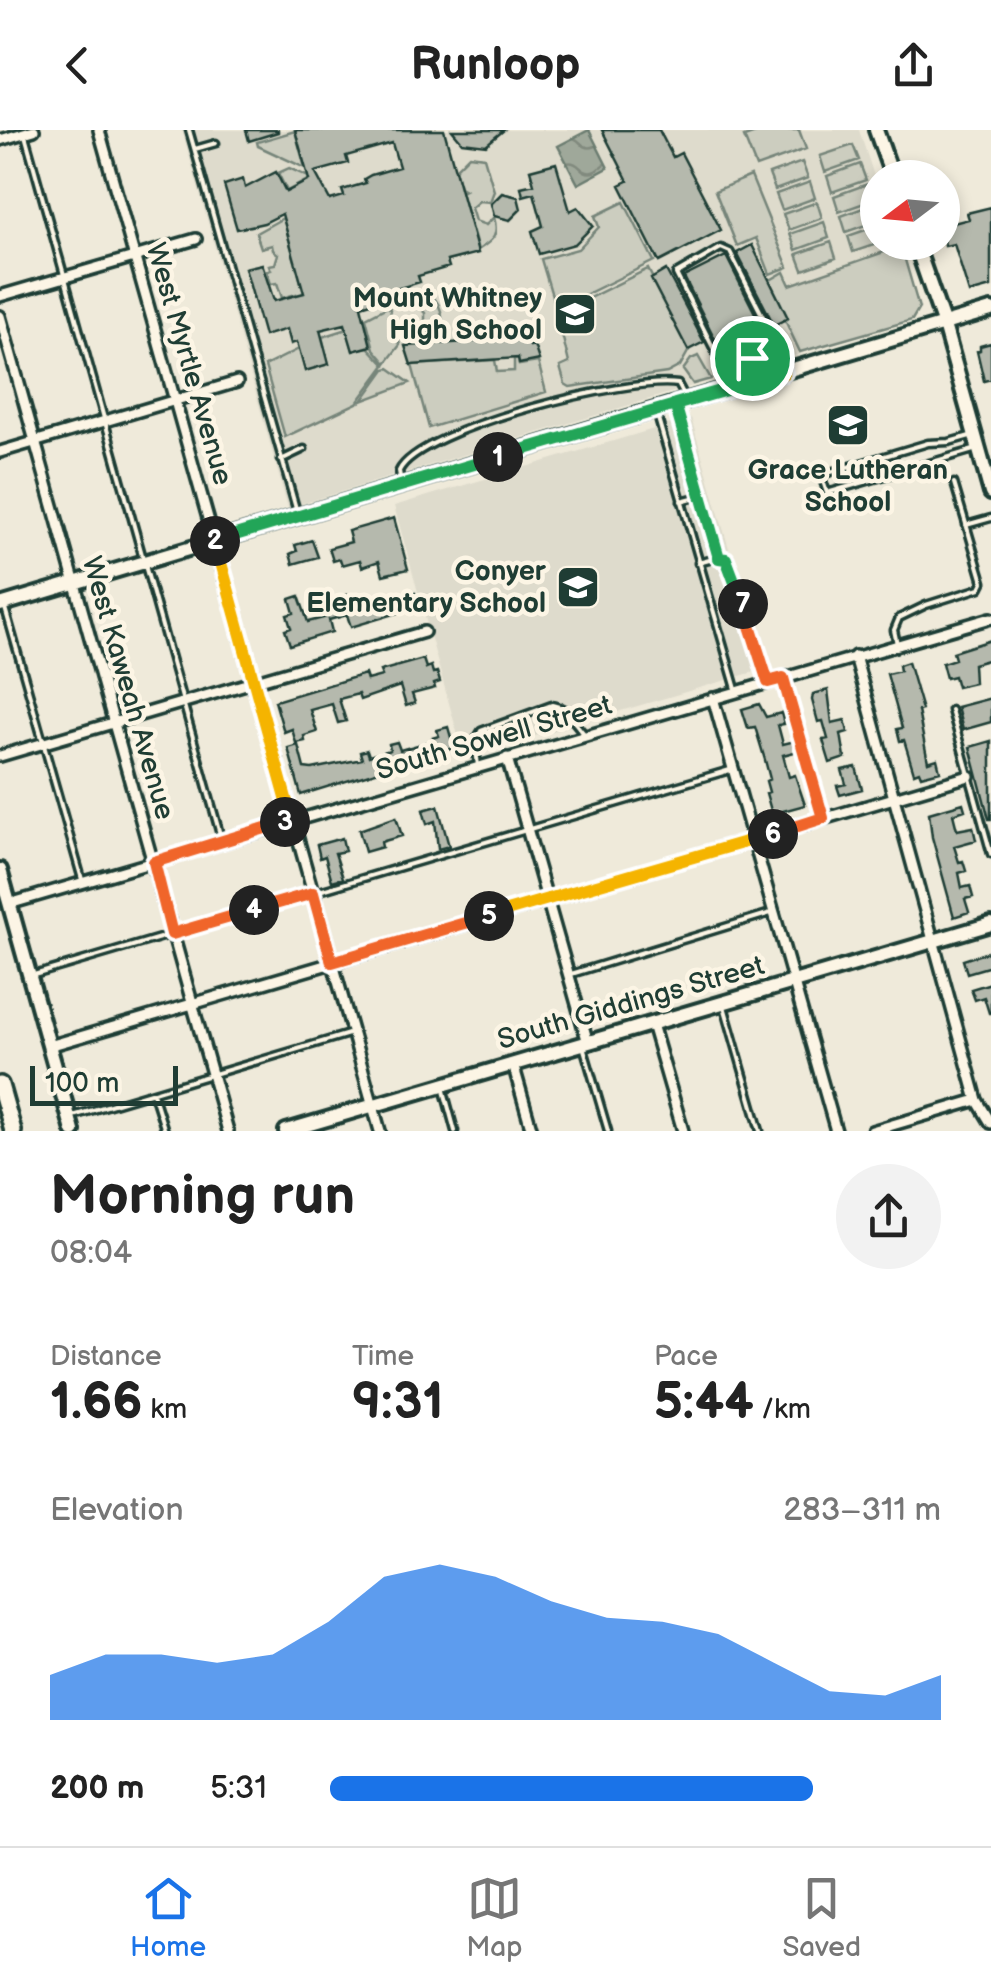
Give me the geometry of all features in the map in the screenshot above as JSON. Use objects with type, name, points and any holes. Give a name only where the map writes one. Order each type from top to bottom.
[{"type":"highway","points":[[0,1085],[13,1131]]},
{"type":"street","name":"West Myrtle Avenue","points":[[99,130],[380,1131]]},
{"type":"street","points":[[876,130],[886,160]]},
{"type":"street","points":[[0,140],[28,131]]},
{"type":"street","points":[[0,296],[196,239]]},
{"type":"street","points":[[921,260],[944,324],[991,493]]},
{"type":"street","points":[[2,604],[991,310]]},
{"type":"street","name":"West Kaweah Avenue","points":[[0,316],[228,1131]]},
{"type":"street","points":[[0,452],[238,382]]},
{"type":"street","name":"South Sowell Street","points":[[10,904],[991,618]]},
{"type":"street","points":[[0,756],[424,632]]},
{"type":"street","points":[[855,656],[977,1100],[991,1123]]},
{"type":"street","points":[[713,698],[836,1131]]},
{"type":"street","points":[[508,758],[585,1044]]},
{"type":"street","points":[[49,1046],[969,776]]},
{"type":"street","points":[[0,870],[71,1124]]},
{"type":"street","name":"South Giddings Street","points":[[286,1131],[991,924]]},
{"type":"street","points":[[652,1024],[683,1131]]},
{"type":"street","points":[[513,1064],[532,1131]]},
{"type":"street","points":[[872,1131],[977,1100]]},
{"type":"lane","points":[[190,130],[298,517]]},
{"type":"lane","points":[[28,131],[104,421],[222,841]]},
{"type":"lane","points":[[195,149],[216,143]]},
{"type":"lane","points":[[733,388],[676,274],[722,248],[730,252],[775,340],[784,373]]},
{"type":"lane","points":[[724,368],[777,350]]},
{"type":"lane","points":[[402,486],[400,471],[405,462],[449,434],[610,391],[678,384],[701,496],[719,558]]},
{"type":"lane","points":[[656,410],[737,691]]},
{"type":"lane","points":[[928,442],[977,442],[827,493],[821,475],[928,442]]},
{"type":"lane","points":[[281,460],[304,449]]},
{"type":"lane","points":[[897,644],[895,624],[904,614],[980,588],[982,582],[954,483]]},
{"type":"lane","points":[[681,501],[701,496]]},
{"type":"lane","points":[[966,525],[991,518]]},
{"type":"lane","points":[[698,564],[724,557],[730,566],[768,682]]},
{"type":"lane","points":[[0,589],[82,882]]},
{"type":"lane","points":[[783,678],[823,818]]},
{"type":"lane","points":[[478,766],[475,741],[482,731],[552,705],[563,708],[586,735]]},
{"type":"lane","points":[[951,710],[991,854]]},
{"type":"lane","points":[[30,976],[733,769]]},
{"type":"lane","points":[[568,974],[774,912]]},
{"type":"lane","points":[[723,1002],[760,1131]]},
{"type":"lane","points":[[71,1124],[153,1092],[352,1033]]},
{"type":"lane","points":[[585,1044],[608,1131]]},
{"type":"lane","points":[[442,1084],[454,1131]]},
{"type":"lane","points":[[153,1092],[165,1131]]},
{"type":"shaded area","name":"Mount Whitney High School","points":[[182,130],[859,130],[869,160],[860,160],[860,260],[903,260],[919,308],[912,320],[288,508]]},
{"type":"shaded area","points":[[764,130],[799,130],[806,149],[756,167],[744,137]]},
{"type":"shaded area","points":[[295,131],[305,168],[258,146],[257,142]]},
{"type":"shaded area","points":[[853,145],[859,160],[825,172],[820,156]]},
{"type":"shaded area","points":[[469,155],[484,157],[494,191],[490,202],[479,201],[471,208],[475,221],[486,225],[494,217],[496,228],[494,236],[478,250],[461,192],[465,190],[460,187],[455,169]]},
{"type":"shaded area","points":[[802,162],[808,178],[775,190],[769,174]]},
{"type":"shaded area","points":[[860,164],[860,182],[832,192],[827,176]]},
{"type":"shaded area","points":[[289,168],[311,178],[287,191],[278,173]]},
{"type":"shaded area","points":[[751,176],[788,267],[770,274],[756,238],[737,246],[715,191]]},
{"type":"shaded area","points":[[810,182],[815,198],[782,210],[776,194]]},
{"type":"shaded area","points":[[860,187],[860,205],[839,212],[834,196]]},
{"type":"shaded area","points":[[624,202],[654,261],[556,309],[541,259],[578,249],[599,227],[595,216]]},
{"type":"shaded area","points":[[817,202],[822,218],[789,230],[783,214]]},
{"type":"shaded area","points":[[860,209],[860,227],[846,232],[841,216]]},
{"type":"shaded area","points":[[283,218],[316,336],[309,340],[296,294],[282,298],[277,283],[271,284],[267,271],[278,254],[272,245],[261,248],[256,233]]},
{"type":"shaded area","points":[[824,222],[829,238],[796,250],[790,234]]},
{"type":"shaded area","points":[[860,232],[860,250],[853,252],[848,236]]},
{"type":"shaded area","points":[[831,242],[836,258],[803,270],[797,254]]},
{"type":"shaded area","points":[[861,260],[905,260],[919,308],[912,320],[800,352],[767,282],[784,272],[790,285]]},
{"type":"shaded area","points":[[648,269],[689,350],[680,366],[667,373],[570,387],[565,384],[560,367],[569,363],[557,314]]},
{"type":"shaded area","points":[[426,293],[441,311],[442,323],[437,333],[425,333],[425,313],[416,304]]},
{"type":"shaded area","points":[[389,306],[400,345],[386,363],[374,349],[366,318]]},
{"type":"shaded area","points":[[347,329],[353,350],[368,347],[385,365],[357,403],[285,437],[265,366],[299,349],[305,371],[329,364],[322,337]]},
{"type":"shaded area","points":[[698,356],[711,379],[693,384],[683,370]]},
{"type":"shaded area","points":[[518,358],[519,365],[538,362],[546,392],[429,428],[412,365],[495,360],[497,372],[514,371],[514,359]]},
{"type":"shaded area","points":[[385,369],[410,383],[362,401]]},
{"type":"shaded area","name":"Conyer Elementary School","points":[[691,418],[764,669],[464,757],[394,506]]},
{"type":"water","points":[[589,130],[608,168],[578,184],[558,146]]},
{"type":"building","points":[[246,130],[278,130],[278,132],[249,141]]},
{"type":"building","points":[[295,130],[444,130],[478,253],[447,261],[449,267],[418,276],[420,282],[361,306],[371,346],[353,351],[345,324],[320,330],[329,364],[305,371],[297,342],[291,344],[287,329],[264,336],[245,268],[262,264],[274,301],[304,293],[282,214],[237,229],[224,185],[243,179],[245,188],[276,172],[286,192],[309,180]],"holes":[[[392,143],[399,167],[371,175],[364,179],[366,183],[342,190],[344,196],[330,200],[315,172],[348,163],[346,156]]]},
{"type":"building","points":[[452,130],[504,130],[486,145],[462,142]]},
{"type":"building","points":[[602,130],[659,130],[673,157],[681,153],[721,230],[659,262],[620,185],[628,181]]},
{"type":"building","points":[[556,163],[570,211],[578,207],[593,226],[575,244],[539,254],[532,231],[543,226],[534,193],[523,196],[521,187],[534,184],[530,170]]},
{"type":"building","points":[[502,193],[518,197],[521,209],[510,220],[494,216],[491,204]]},
{"type":"building","points":[[991,207],[991,287],[969,293],[959,260],[960,221],[969,219],[967,213]]},
{"type":"building","points":[[752,245],[788,318],[774,325],[737,253]]},
{"type":"building","points":[[726,256],[762,327],[720,349],[684,277]]},
{"type":"building","points":[[666,270],[704,342],[688,350],[651,279]]},
{"type":"building","points":[[527,338],[539,360],[519,364],[518,358],[411,365],[405,346]]},
{"type":"building","points":[[991,343],[991,379],[984,381],[977,351]]},
{"type":"building","points":[[394,518],[408,569],[383,575],[379,561],[362,567],[360,560],[342,565],[340,559],[333,561],[329,548],[351,542],[348,531]]},
{"type":"building","points":[[312,540],[318,557],[293,564],[290,554],[297,551],[295,545]]},
{"type":"building","points":[[415,593],[415,608],[351,627],[347,615],[329,620],[332,632],[290,645],[285,630],[291,628],[287,615],[294,613],[290,599],[299,596],[308,622],[327,617],[324,605],[347,595],[349,602],[364,597],[368,607]]},
{"type":"building","points":[[991,640],[991,659],[973,664],[974,683],[957,687],[954,676],[946,678],[942,663],[955,659],[953,652]]},
{"type":"building","points":[[423,659],[426,668],[431,666],[433,673],[437,672],[440,682],[434,684],[435,688],[412,694],[415,703],[406,706],[400,686],[360,700],[358,694],[339,699],[346,721],[338,723],[332,704],[310,710],[317,732],[304,736],[305,741],[296,743],[292,729],[284,732],[275,701],[365,674],[367,680],[382,676],[380,671]]},
{"type":"building","points":[[908,662],[922,710],[918,711],[928,762],[937,759],[940,771],[921,776],[919,771],[914,773],[904,740],[900,741],[897,729],[902,728],[887,674],[900,671],[899,665]]},
{"type":"building","points":[[828,690],[832,723],[845,720],[848,732],[841,734],[845,758],[830,763],[823,740],[828,739],[823,721],[818,722],[812,700],[813,694]]},
{"type":"building","points":[[991,698],[991,722],[963,730],[957,707]]},
{"type":"building","points":[[759,704],[766,717],[781,713],[784,724],[778,725],[783,744],[795,741],[798,751],[783,755],[789,777],[795,775],[805,805],[772,814],[766,793],[766,781],[770,779],[765,760],[755,727],[748,728],[742,709]]},
{"type":"building","points":[[448,727],[454,748],[301,795],[288,748],[298,745],[304,768],[312,769],[362,759],[360,752],[367,750],[369,756],[390,750],[389,744],[397,742],[400,750],[432,741],[439,736],[437,730]]},
{"type":"building","points":[[991,741],[991,819],[989,819],[970,747]]},
{"type":"building","points":[[856,767],[862,789],[840,795],[837,786],[846,784],[842,770]]},
{"type":"building","points":[[963,803],[965,810],[953,814],[957,830],[973,827],[976,840],[954,846],[966,871],[959,873],[962,888],[970,886],[973,897],[965,899],[969,912],[954,917],[929,813]]},
{"type":"building","points":[[438,806],[449,846],[438,849],[435,821],[427,824],[423,810]]},
{"type":"building","points":[[396,817],[402,836],[365,852],[359,830]]},
{"type":"building","points":[[342,838],[345,851],[335,853],[343,878],[332,881],[325,856],[320,858],[317,845]]},
{"type":"building","points":[[991,951],[991,966],[967,973],[963,960]]},
{"type":"building","points":[[991,983],[989,1013],[984,997],[975,1000],[971,989]]},
{"type":"place","name":"Mount Whitney High School","points":[[575,314]]},
{"type":"place","name":"Grace Lutheran School","points":[[848,425]]},
{"type":"place","name":"Conyer Elementary School","points":[[578,587]]},
{"type":"route","points":[[752,358],[724,368],[733,388],[675,404],[215,541],[292,820],[154,862],[172,934],[313,893],[332,962],[823,818],[783,678],[768,682],[730,566],[724,557],[719,558],[675,404],[687,401],[733,388],[784,373],[777,350],[752,358]]}]
